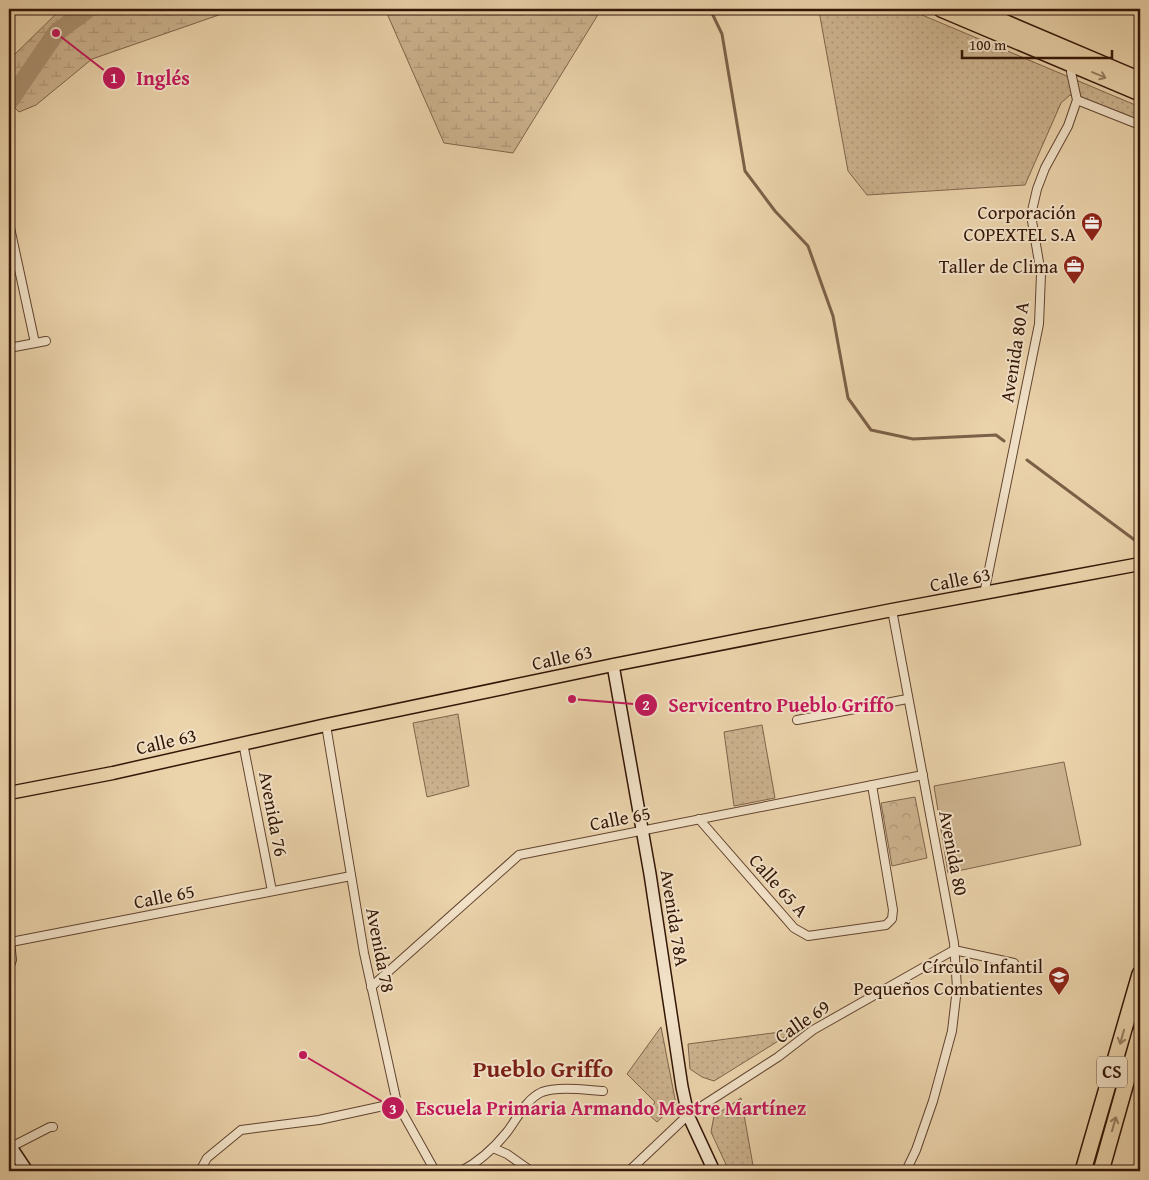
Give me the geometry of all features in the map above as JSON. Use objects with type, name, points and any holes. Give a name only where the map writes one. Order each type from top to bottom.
[{"type":"highway","points":[[941,9],[1140,93]]},
{"type":"highway","points":[[974,9],[1140,80]]},
{"type":"highway","name":"CS","points":[[1083,1171],[1140,974]]},
{"type":"highway","name":"CS","points":[[1101,1171],[1140,1033]]},
{"type":"main road","name":"Calle 63","points":[[9,793],[113,773],[326,724],[613,665],[1140,563]]},
{"type":"street","name":"Avenida 80 A","points":[[984,594],[1039,324],[1041,274],[1031,215],[1037,189],[1045,168],[1068,126],[1076,100],[1071,63]]},
{"type":"street","points":[[1076,100],[1140,125]]},
{"type":"street","points":[[9,223],[35,343]]},
{"type":"street","points":[[9,348],[46,341]]},
{"type":"street","name":"Avenida 80","points":[[892,610],[954,950],[957,988],[952,1031],[933,1101],[916,1150],[906,1171]]},
{"type":"street","name":"Avenida 78A","points":[[613,665],[643,830],[682,1088],[688,1115],[714,1171]]},
{"type":"street","points":[[796,720],[907,699]]},
{"type":"street","name":"Avenida 78","points":[[326,724],[371,987],[397,1102],[435,1171]]},
{"type":"street","name":"Avenida 76","points":[[243,743],[272,892]]},
{"type":"street","name":"Calle 65","points":[[371,987],[519,854],[922,775]]},
{"type":"street","name":"Calle 65 A","points":[[699,819],[794,928],[808,936],[886,925],[892,919],[893,910],[872,785]]},
{"type":"street","name":"Calle 65","points":[[10,942],[351,876]]},
{"type":"street","points":[[9,933],[12,960],[9,968]]},
{"type":"street","points":[[954,950],[1014,963]]},
{"type":"street","name":"Calle 69","points":[[629,1171],[688,1115],[778,1057],[813,1030],[954,950]]},
{"type":"street","points":[[460,1171],[470,1166],[493,1148],[530,1100],[542,1092],[556,1090],[603,1090]]},
{"type":"street","points":[[200,1171],[207,1158],[241,1130],[320,1120],[397,1102]]},
{"type":"street","points":[[27,1171],[10,1146],[53,1127]]},
{"type":"street","points":[[493,1148],[507,1154],[530,1171]]},
{"type":"green space","points":[[61,9],[236,9],[92,59],[36,105],[19,112],[9,102],[9,60]]},
{"type":"green space","points":[[385,9],[605,9],[599,13],[513,153],[444,143]]},
{"type":"green space","points":[[813,9],[908,9],[1140,107],[1140,123],[1070,95],[1061,103],[1025,185],[867,195],[848,171],[819,11]]},
{"type":"green space","points":[[458,714],[469,786],[427,797],[413,723]]},
{"type":"green space","points":[[762,725],[775,798],[734,806],[724,732]]},
{"type":"green space","points":[[1064,762],[1081,845],[948,873],[934,786]]},
{"type":"green space","points":[[915,797],[927,858],[892,866],[881,803]]},
{"type":"green space","points":[[661,1027],[676,1104],[657,1122],[648,1114],[655,1102],[627,1074]]},
{"type":"green space","points":[[796,1030],[714,1081],[702,1077],[690,1069],[688,1044]]},
{"type":"green space","points":[[741,1098],[754,1171],[729,1171],[711,1132],[714,1116]]},
{"type":"waterway","points":[[9,102],[56,33],[88,9]]},
{"type":"waterway","points":[[710,9],[722,34],[745,171],[775,211],[808,246],[833,316],[848,398],[871,430],[913,439],[996,435],[1004,441]]},
{"type":"waterway","points":[[1027,460],[1140,544]]},
{"type":"place","name":"Inglés","points":[[56,33]]},
{"type":"place","name":"Corporación COPEXTEL S.A","points":[[1092,242]]},
{"type":"place","name":"Taller de Clima","points":[[1074,285]]},
{"type":"place","name":"Servicentro Pueblo Griffo","points":[[572,699]]},
{"type":"place","name":"Círculo Infantil Pequeños Combatientes","points":[[1059,996]]},
{"type":"place","name":"Escuela Primaria Armando Mestre Martínez","points":[[303,1055]]},
{"type":"district","name":"Pueblo Griffo","points":[[543,1069]]}]
